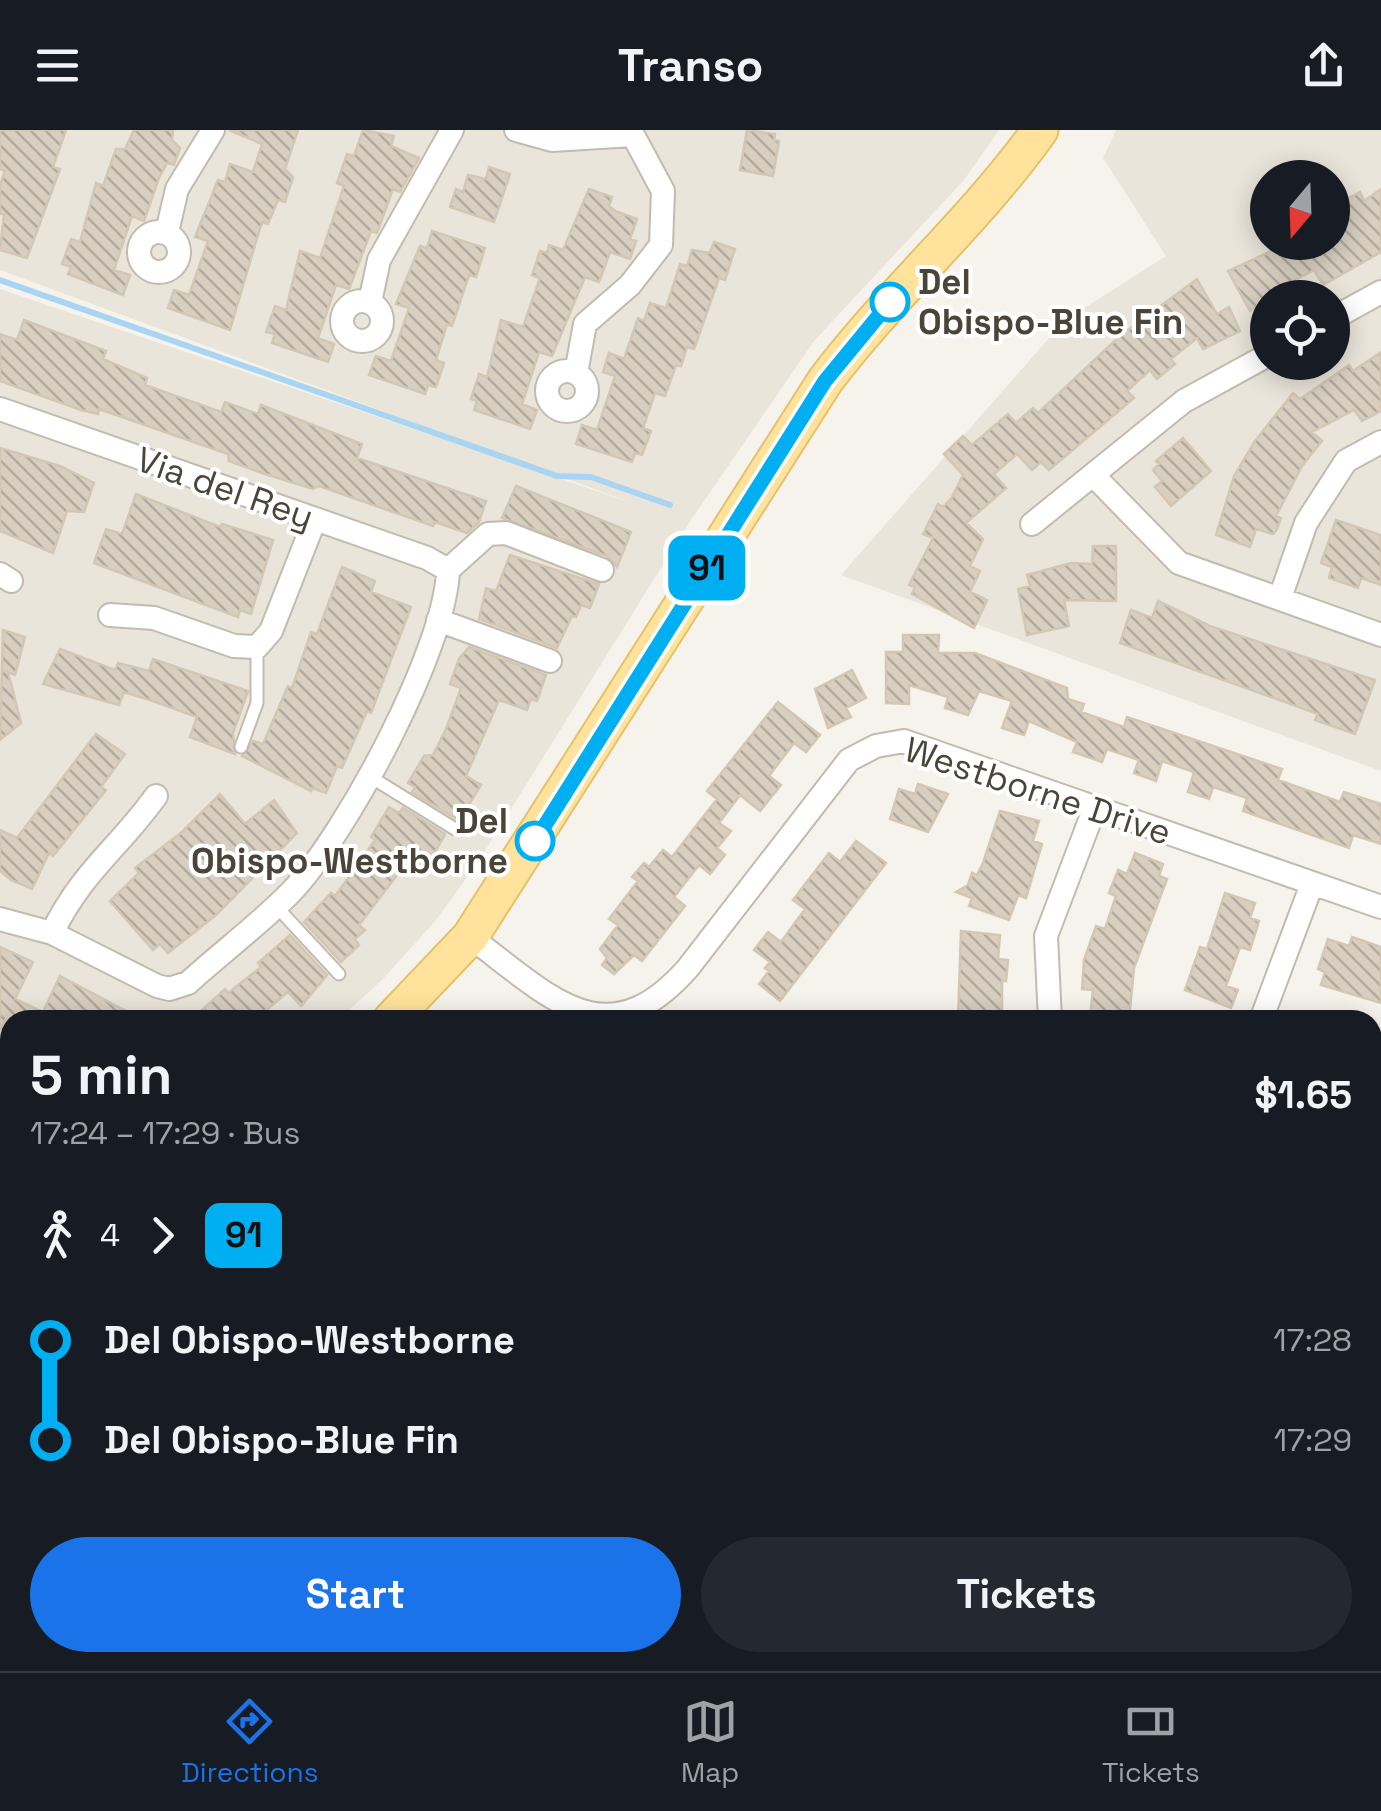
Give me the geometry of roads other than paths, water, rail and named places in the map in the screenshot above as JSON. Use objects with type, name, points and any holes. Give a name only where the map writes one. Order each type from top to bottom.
[{"type":"main road","points":[[401,1010],[470,938],[825,381],[865,328],[986,199],[1040,130]]},
{"type":"street","points":[[166,232],[177,189],[213,130]]},
{"type":"street","points":[[370,302],[378,260],[452,130]]},
{"type":"street","points":[[516,130],[552,140],[636,132],[662,190],[660,245],[630,285],[585,324],[576,373]]},
{"type":"street","points":[[1350,309],[1381,292]]},
{"type":"street","points":[[1032,524],[1184,401],[1250,365]]},
{"type":"street","name":"Via del Rey","points":[[0,409],[448,570]]},
{"type":"street","points":[[1280,598],[1306,523],[1346,461],[1381,442]]},
{"type":"street","points":[[1094,476],[1179,562],[1381,635]]},
{"type":"street","points":[[110,615],[154,618],[234,646],[258,647],[271,631],[316,520]]},
{"type":"street","points":[[0,919],[52,933],[169,989],[188,983],[293,890],[344,821],[395,730],[448,596],[448,570],[488,534],[506,533],[602,570]]},
{"type":"street","points":[[438,620],[550,661]]},
{"type":"street","name":"Westborne Drive","points":[[640,1010],[660,1000],[849,760],[876,746],[904,741],[1381,907]]},
{"type":"street","points":[[52,933],[71,894],[93,865],[156,796]]},
{"type":"street","points":[[1050,1010],[1046,936],[1095,807]]},
{"type":"street","points":[[1266,1010],[1312,884]]},
{"type":"street","name":"Westborne Drive","points":[[470,938],[556,1001],[582,1010]]},
{"type":"lane","points":[[241,747],[257,703],[258,647]]},
{"type":"lane","points":[[369,776],[455,829]]},
{"type":"lane","points":[[276,905],[338,974]]},
{"type":"waterway","points":[[0,280],[557,476],[591,477],[670,505]]},
{"type":"place","name":"Del Obispo-Blue Fin","points":[[890,302]]},
{"type":"place","name":"Del Obispo-Westborne","points":[[535,841]]}]
